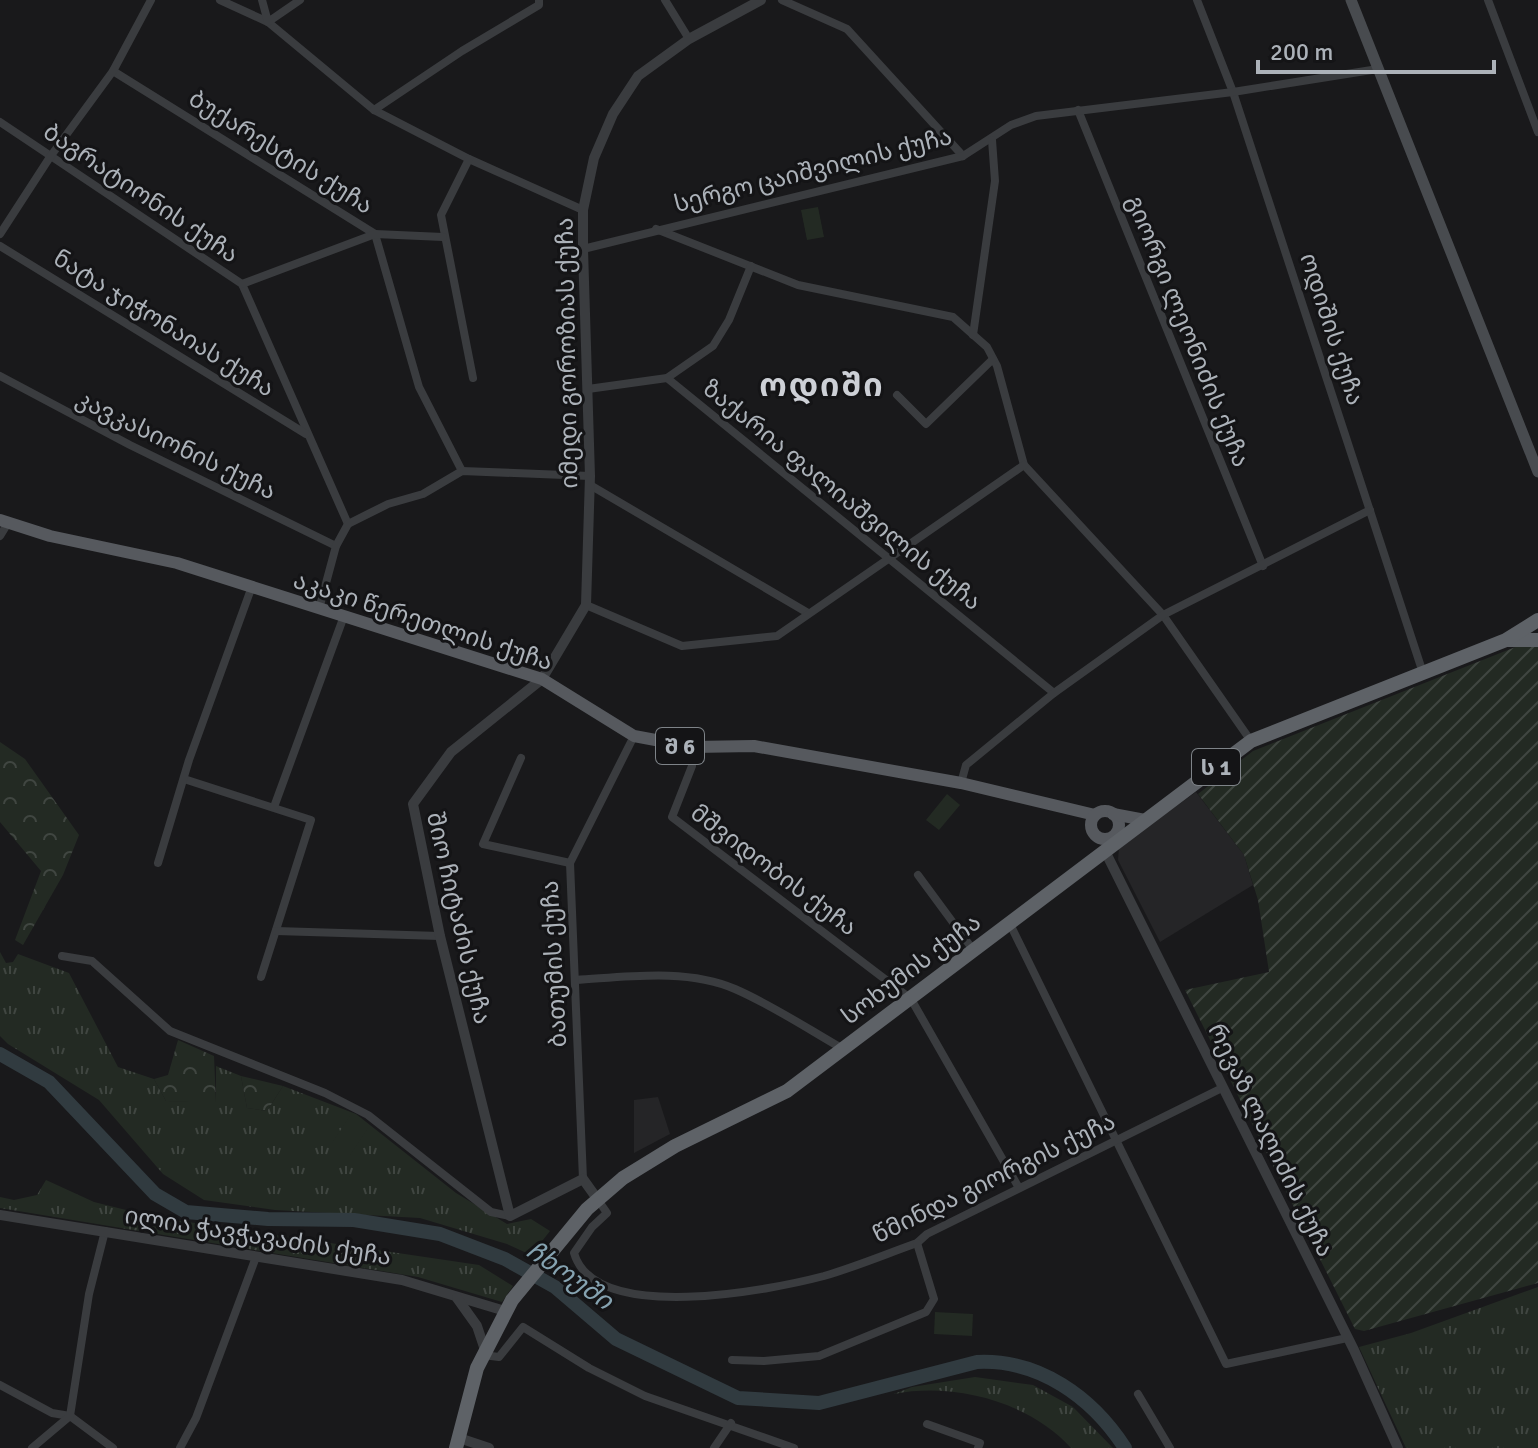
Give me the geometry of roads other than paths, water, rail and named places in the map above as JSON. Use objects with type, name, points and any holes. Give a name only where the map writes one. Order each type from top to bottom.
[{"type":"highway","points":[[1535,633],[1538,607]]},
{"type":"highway","name":"სოხუმის ქუჩა","points":[[457,1443],[484,1353],[509,1305],[593,1205],[641,1165],[787,1091],[974,952],[1100,854],[1119,835],[1145,820],[1251,741],[1506,640],[1535,633]]},
{"type":"main road","points":[[1351,0],[1538,472]]},
{"type":"main road","name":"აკაკი წერეთლის ქუჩა","points":[[4,522],[177,563],[542,679],[634,736],[693,747],[754,746],[961,783],[1063,807]]},
{"type":"main road","name":"შ 6","points":[[1063,807],[1095,815],[1107,811],[1145,820]]},
{"type":"main road","name":"შ 6","points":[[1063,807],[1080,818],[1093,833],[1100,854]]},
{"type":"main road","points":[[1095,815],[1093,833],[1111,838],[1119,835],[1113,814]]},
{"type":"main road","points":[[1080,818],[1100,854]]},
{"type":"street","points":[[0,234],[50,157],[113,71],[151,0]]},
{"type":"street","points":[[220,0],[268,22],[374,110],[469,159],[583,210]]},
{"type":"street","points":[[262,0],[268,22]]},
{"type":"street","points":[[268,22],[300,0]]},
{"type":"street","points":[[374,110],[462,51],[539,5],[539,0]]},
{"type":"street","points":[[665,0],[689,39]]},
{"type":"street","name":"იმედი გოროზიას ქუჩა","points":[[542,679],[586,605],[590,481],[583,210],[594,158],[613,114],[638,76],[689,39],[761,0]]},
{"type":"street","points":[[782,0],[847,29],[963,156]]},
{"type":"street","name":"ოდიშის ქუჩა","points":[[1197,0],[1233,92],[1423,673]]},
{"type":"street","points":[[1488,0],[1538,132]]},
{"type":"street","name":"სერგო ცაიშვილის ქუჩა","points":[[583,249],[963,156],[1011,125],[1036,116],[1233,92],[1378,69]]},
{"type":"street","name":"ბუქარესტის ქუჩა","points":[[113,71],[375,234],[419,387],[462,471]]},
{"type":"street","name":"გიორგი ლეონიძის ქუჩა","points":[[1078,110],[1263,566]]},
{"type":"street","name":"ბაგრატიონის ქუჩა","points":[[0,122],[242,284],[348,524]]},
{"type":"street","points":[[973,335],[995,181],[992,140]]},
{"type":"street","points":[[469,159],[441,215],[473,378]]},
{"type":"street","points":[[656,229],[798,285],[953,317],[993,359],[1024,465],[1163,615],[1251,741]]},
{"type":"street","points":[[242,284],[375,234],[443,237]]},
{"type":"street","name":"ნატა ჯიჭონაიას ქუჩა","points":[[0,246],[307,435]]},
{"type":"street","points":[[667,378],[713,346],[729,320],[751,266]]},
{"type":"street","points":[[897,395],[926,424],[993,359]]},
{"type":"street","name":"კავკასიონის ქუჩა","points":[[0,376],[130,445],[336,546]]},
{"type":"street","name":"ზაქარია ფალიაშვილის ქუჩა","points":[[588,389],[667,378],[1054,693]]},
{"type":"street","points":[[586,605],[682,646],[777,636],[885,558],[1024,465]]},
{"type":"street","points":[[319,609],[336,546],[348,524],[388,504],[423,494],[462,471],[590,481],[808,613]]},
{"type":"street","points":[[961,783],[966,765],[1054,693],[1163,615],[1370,510]]},
{"type":"street","points":[[0,536],[4,522]]},
{"type":"street","points":[[158,863],[251,589]]},
{"type":"street","points":[[274,807],[344,616]]},
{"type":"street","name":"შიო ჩიტაძის ქუჩა","points":[[510,1216],[440,936],[413,804],[451,752],[542,679]]},
{"type":"street","name":"ბათუმის ქუჩა","points":[[583,1179],[570,863],[634,736]]},
{"type":"street","name":"მშვიდობის ქუჩა","points":[[693,747],[692,766],[672,817],[911,999]]},
{"type":"street","points":[[521,758],[483,844],[570,863]]},
{"type":"street","points":[[184,779],[311,820],[261,977]]},
{"type":"street","name":"რევაზ ლაღიძის ქუჩა","points":[[1100,854],[1222,1088],[1347,1338],[1398,1448]]},
{"type":"street","points":[[918,875],[974,952]]},
{"type":"street","points":[[1009,922],[1226,1364],[1347,1338]]},
{"type":"street","points":[[276,931],[440,936]]},
{"type":"street","points":[[62,956],[92,961],[170,1031],[325,1093],[368,1115],[491,1212],[510,1216],[583,1179],[593,1205]]},
{"type":"street","points":[[576,980],[651,976],[694,979],[733,988],[843,1049]]},
{"type":"street","points":[[911,999],[1019,1188]]},
{"type":"street","name":"წმინდა გიორგის ქუჩა","points":[[593,1205],[607,1213],[592,1227],[574,1253],[577,1261],[601,1283],[621,1294],[661,1298],[712,1295],[823,1276],[917,1243],[927,1234],[1222,1088]]},
{"type":"street","name":"ილია ჭავჭავაძის ქუჩა","points":[[0,1215],[402,1280],[456,1297],[509,1305]]},
{"type":"street","points":[[32,1448],[70,1416],[89,1294],[105,1231]]},
{"type":"street","points":[[732,1360],[777,1361],[819,1356],[926,1312],[934,1299],[917,1243]]},
{"type":"street","points":[[180,1448],[196,1418],[256,1257]]},
{"type":"street","points":[[456,1297],[477,1326],[484,1353],[499,1357],[523,1327],[589,1368],[645,1396],[731,1423],[794,1448]]},
{"type":"street","points":[[0,1385],[52,1413],[70,1416],[113,1448]]},
{"type":"street","points":[[1138,1394],[1170,1448]]},
{"type":"street","points":[[714,1448],[731,1423]]},
{"type":"street","points":[[927,1424],[980,1443],[978,1448]]},
{"type":"street","points":[[457,1443],[489,1448]]},
{"type":"waterway","name":"ჩხოუში","points":[[0,1054],[49,1082],[155,1194],[186,1212],[268,1219],[354,1220],[440,1234],[505,1259],[555,1287],[616,1339],[738,1398],[819,1403],[977,1362],[1022,1367],[1042,1374],[1080,1398],[1097,1413],[1125,1448]]},
{"type":"district","name":"ოდიში","points":[[822,385]]}]
